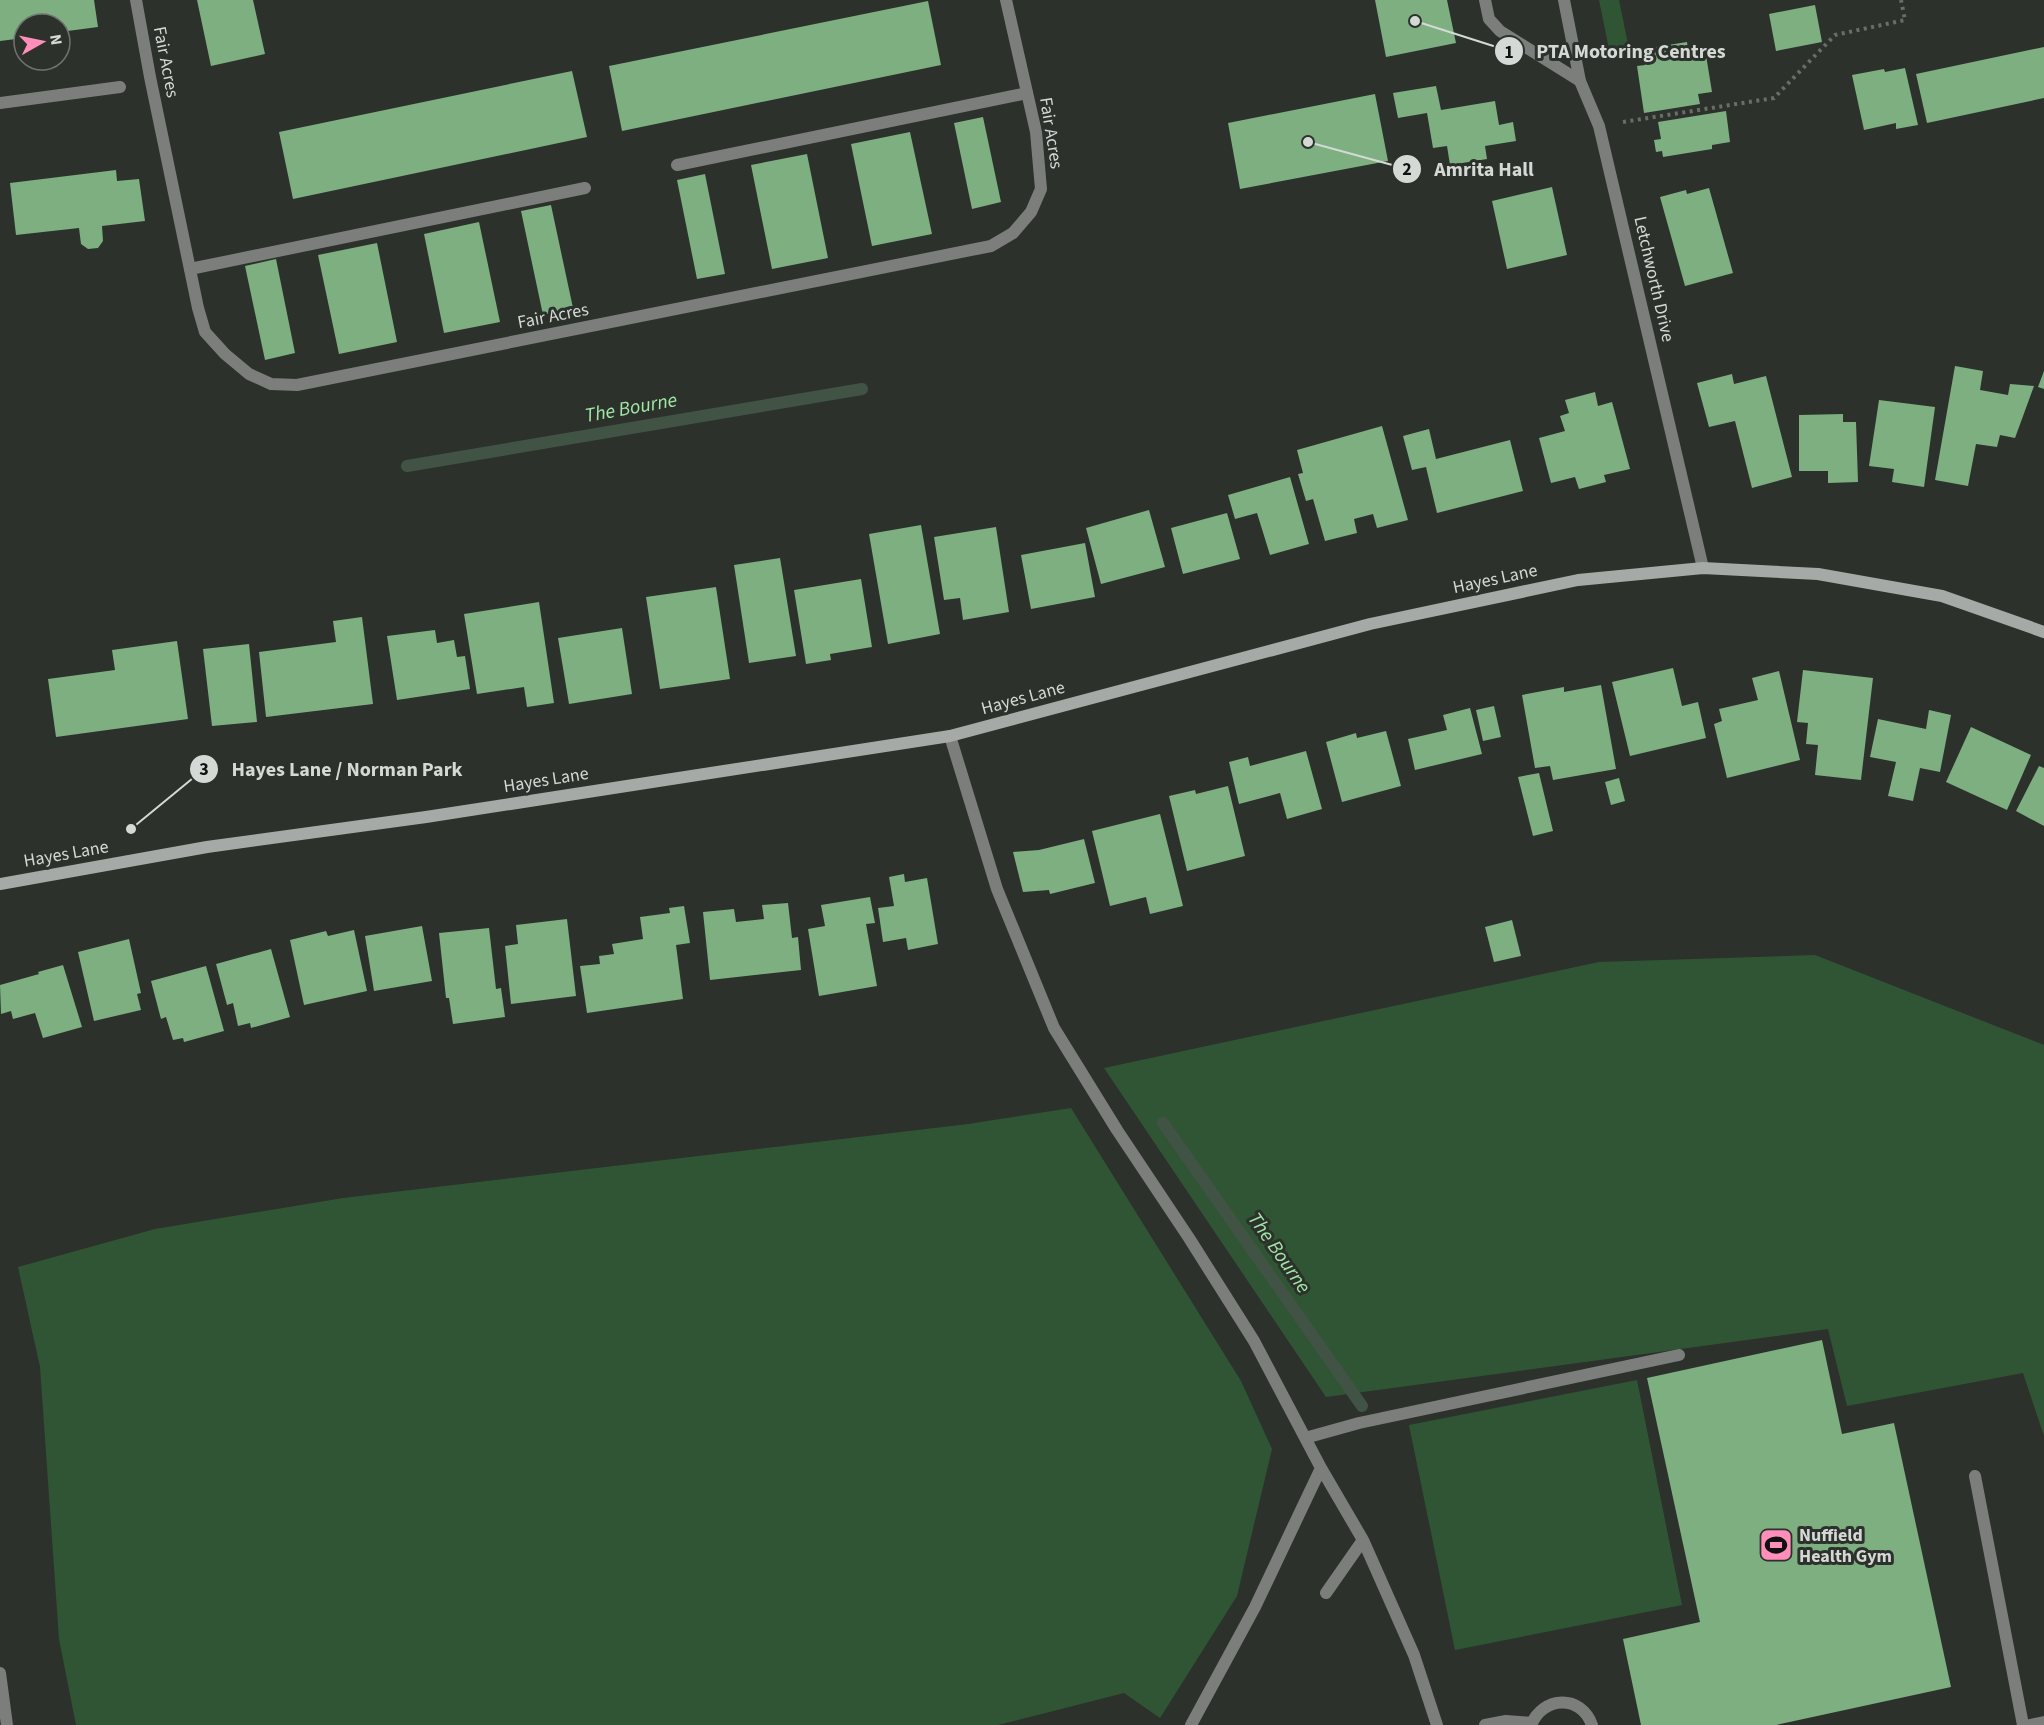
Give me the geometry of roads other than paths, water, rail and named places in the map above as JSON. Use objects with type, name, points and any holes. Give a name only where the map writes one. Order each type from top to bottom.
[{"type":"main road","name":"Hayes Lane","points":[[0,884],[207,848],[426,817],[950,736],[1370,624],[1578,580],[1703,568],[1818,574],[1942,596],[2044,632]]},
{"type":"street","name":"Fair Acres","points":[[136,0],[198,308],[205,332],[225,354],[249,374],[271,384],[297,385],[991,246],[1013,233],[1031,212],[1041,189],[1036,132],[1006,0]]},
{"type":"street","points":[[1485,0],[1489,19],[1500,31],[1580,81]]},
{"type":"street","name":"Letchworth Drive","points":[[1564,0],[1580,81],[1599,126],[1703,568]]},
{"type":"street","points":[[0,103],[120,87]]},
{"type":"street","points":[[678,165],[1027,93]]},
{"type":"street","points":[[190,269],[585,188]]},
{"type":"street","points":[[950,736],[998,889],[1054,1028],[1117,1130],[1254,1341],[1321,1468],[1363,1540],[1414,1655],[1437,1725]]},
{"type":"street","points":[[1305,1438],[1370,1421],[1679,1355]]},
{"type":"street","points":[[1191,1725],[1255,1607],[1321,1468]]},
{"type":"street","points":[[1975,1476],[2023,1725]]},
{"type":"street","points":[[1326,1593],[1363,1540]]},
{"type":"street","points":[[0,1673],[7,1725]]},
{"type":"street","points":[[1485,1725],[1506,1721],[1531,1724],[1546,1706],[1556,1703],[1577,1706],[1585,1712],[1592,1725]]},
{"type":"street","points":[[2030,1725],[2044,1722]]},
{"type":"waterway","name":"The Bourne","points":[[407,466],[862,389]]},
{"type":"waterway","name":"The Bourne","points":[[1163,1123],[1362,1406]]},
{"type":"place","name":"PTA Motoring Centres","points":[[1415,21]]},
{"type":"place","name":"Amrita Hall","points":[[1308,142]]},
{"type":"place","name":"Hayes Lane / Norman Park","points":[[131,829]]},
{"type":"place","name":"Nuffield Health Gym","points":[[1776,1545]]}]
